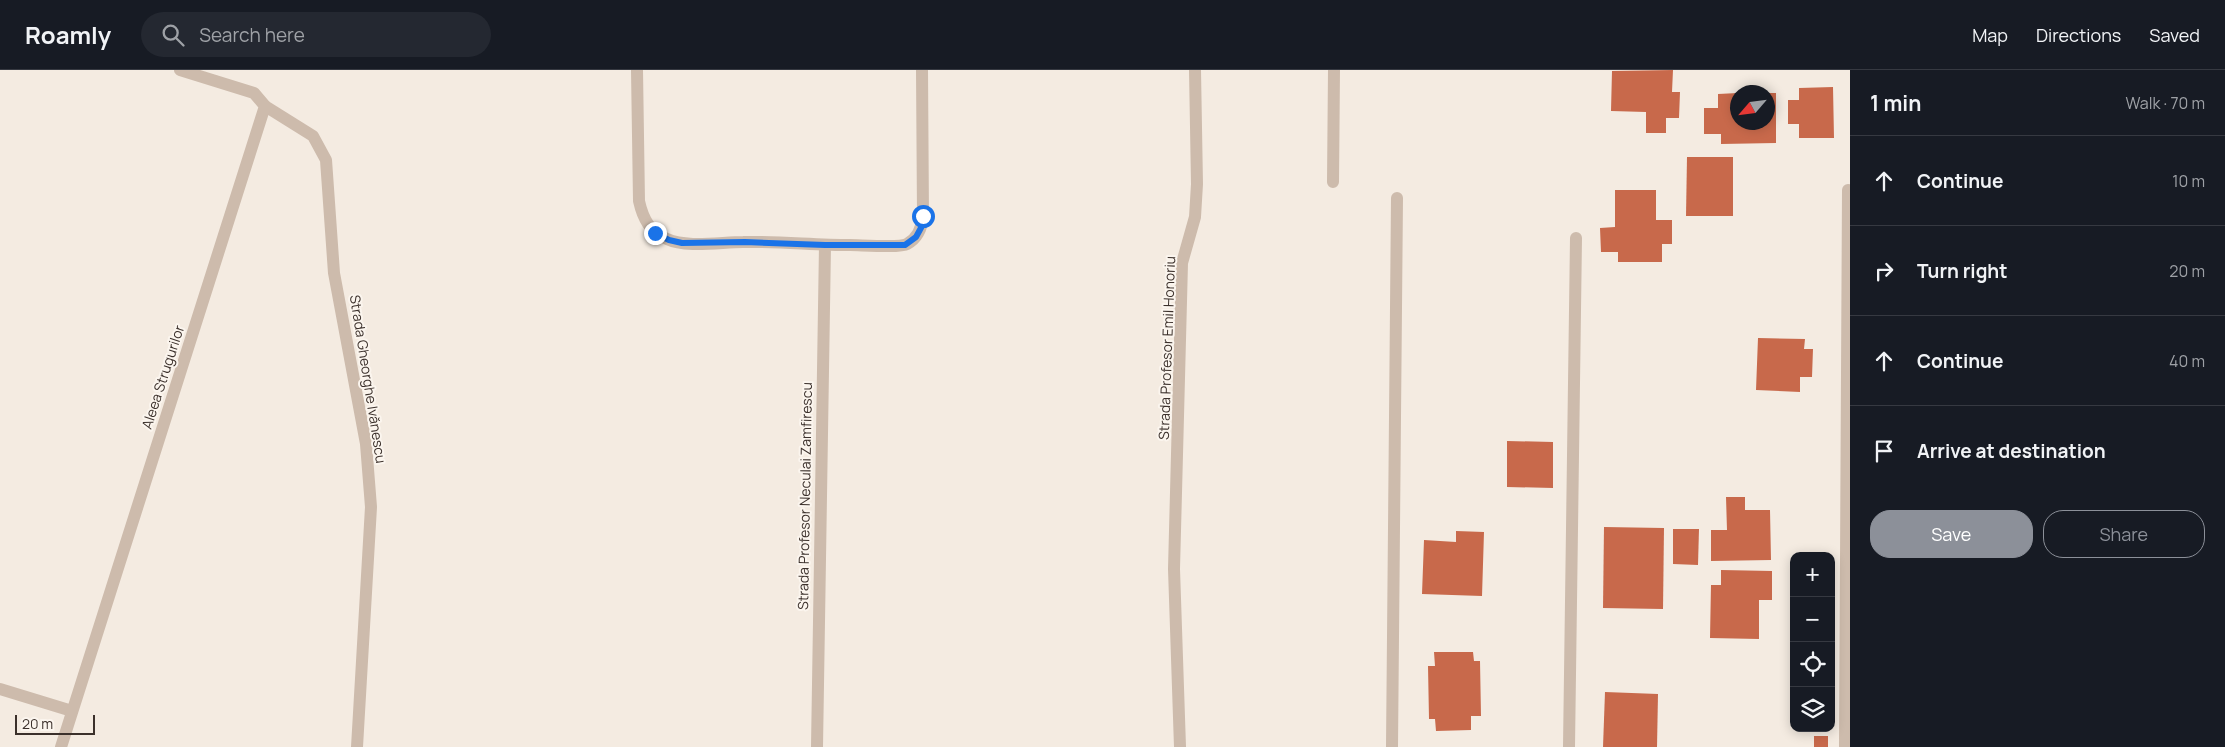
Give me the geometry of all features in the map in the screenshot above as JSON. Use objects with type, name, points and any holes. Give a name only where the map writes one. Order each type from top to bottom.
[{"type":"street","points":[[180,70],[254,94],[265,106]]},
{"type":"street","points":[[638,70],[639,201],[643,219],[655,233],[669,240],[682,243],[745,242],[825,245],[905,245],[916,237],[922,226],[923,216],[922,70]]},
{"type":"street","name":"Strada Profesor Emil Honoriu","points":[[1180,747],[1174,569],[1182,263],[1195,217],[1197,184],[1195,70]]},
{"type":"street","points":[[1333,182],[1334,70]]},
{"type":"street","name":"Aleea Strugurilor","points":[[62,747],[265,106]]},
{"type":"street","name":"Strada Gheorghe Ivănescu","points":[[265,106],[313,136],[326,160],[334,273],[366,444],[371,507],[357,747]]},
{"type":"street","points":[[1845,747],[1848,190]]},
{"type":"street","points":[[1392,747],[1397,198]]},
{"type":"street","points":[[1569,747],[1576,238]]},
{"type":"street","name":"Strada Profesor Neculai Zamfirescu","points":[[817,747],[825,245]]},
{"type":"street","points":[[0,689],[72,711]]},
{"type":"building","points":[[1673,70],[1672,92],[1680,92],[1679,118],[1666,118],[1666,133],[1646,133],[1646,112],[1611,111],[1612,71]]},
{"type":"building","points":[[1833,87],[1834,138],[1799,138],[1799,124],[1788,124],[1788,100],[1799,100],[1799,88]]},
{"type":"building","points":[[1730,93],[1730,130],[1775,130],[1776,93],[1776,143],[1721,144],[1721,134],[1704,134],[1704,108],[1718,108],[1718,94]]},
{"type":"building","points":[[1687,157],[1733,157],[1733,216],[1686,216]]},
{"type":"building","points":[[1615,190],[1656,190],[1656,220],[1672,220],[1672,244],[1662,244],[1662,262],[1618,262],[1618,252],[1601,252],[1600,228],[1615,227]]},
{"type":"building","points":[[1758,338],[1805,339],[1804,349],[1813,349],[1812,377],[1800,377],[1800,392],[1756,390]]},
{"type":"building","points":[[1507,441],[1553,442],[1553,488],[1507,487]]},
{"type":"building","points":[[1726,497],[1745,497],[1745,510],[1770,510],[1771,560],[1711,561],[1711,530],[1727,530]]},
{"type":"building","points":[[1604,527],[1664,528],[1663,609],[1603,608]]},
{"type":"building","points":[[1673,529],[1699,529],[1698,565],[1673,564]]},
{"type":"building","points":[[1456,531],[1484,532],[1482,596],[1422,594],[1424,540],[1456,542]]},
{"type":"building","points":[[1721,570],[1772,571],[1772,600],[1759,600],[1759,639],[1710,638],[1711,585],[1721,585]]},
{"type":"building","points":[[1434,652],[1473,652],[1474,661],[1480,661],[1481,716],[1471,716],[1471,730],[1436,731],[1435,719],[1429,719],[1428,666],[1435,666]]},
{"type":"building","points":[[1605,692],[1658,694],[1657,747],[1603,747]]},
{"type":"building","points":[[1814,736],[1828,736],[1828,747],[1814,747]]},
{"type":"route","points":[[655,233],[669,240],[682,243],[745,242],[905,245],[916,237],[922,226],[923,216]]}]
